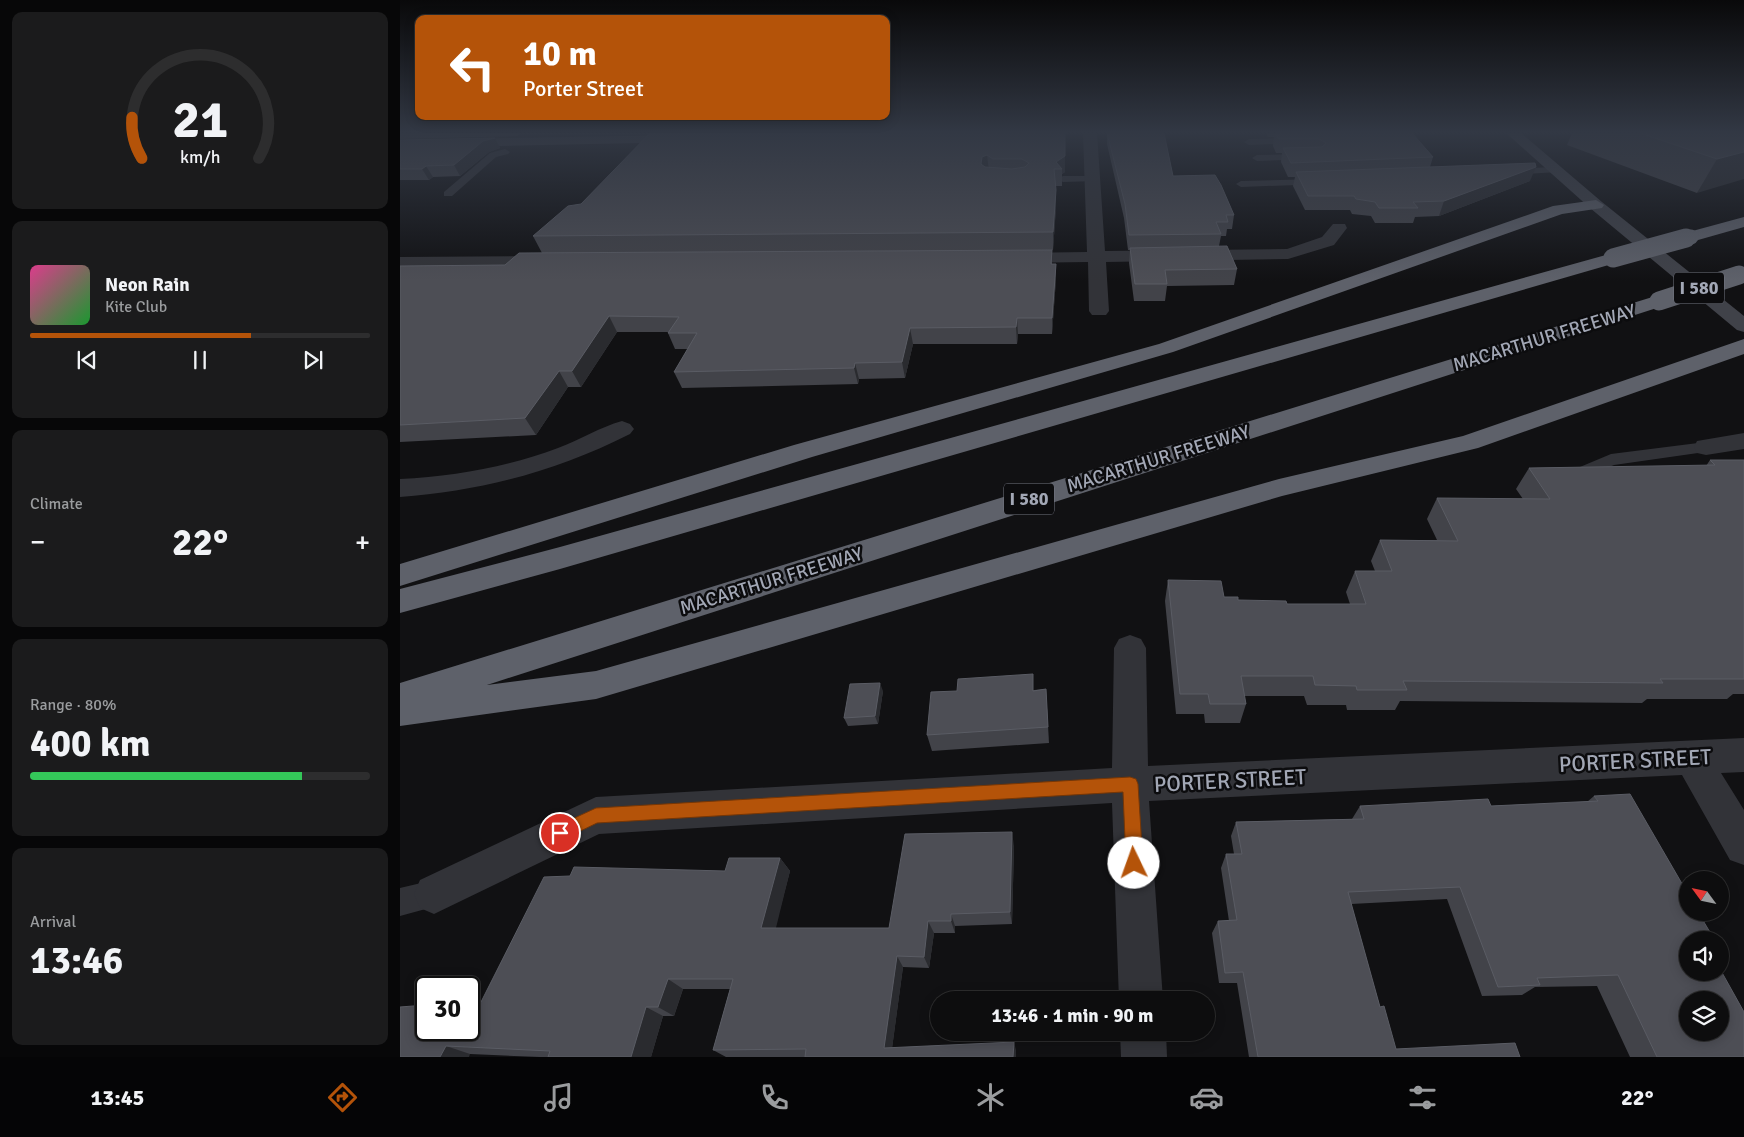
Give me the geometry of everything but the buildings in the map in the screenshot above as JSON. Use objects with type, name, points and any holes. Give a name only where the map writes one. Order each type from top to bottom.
[{"type":"highway","points":[[400,575],[794,454],[1166,348],[1559,209],[1596,205]]},
{"type":"highway","points":[[400,600],[560,558],[1744,222]]},
{"type":"highway","name":"MACARTHUR FREEWAY","points":[[400,698],[1742,274]]},
{"type":"highway","points":[[400,711],[596,685],[1279,488],[1469,442],[1734,351],[1744,345]]},
{"type":"main road","points":[[1569,182],[1744,326]]},
{"type":"street","points":[[1092,182],[1098,311]]},
{"type":"street","points":[[998,258],[1288,254],[1328,242],[1339,228]]},
{"type":"street","points":[[400,262],[563,261]]},
{"type":"street","points":[[400,488],[437,487],[479,480],[556,460],[622,429]]},
{"type":"street","points":[[1706,447],[1744,441]]},
{"type":"street","points":[[1130,648],[1130,784],[1141,991]]},
{"type":"street","name":"PORTER STREET","points":[[434,894],[596,816],[1130,784],[1744,754]]},
{"type":"street","points":[[1691,757],[1744,846]]},
{"type":"street","points":[[1143,1041],[1144,1057]]},
{"type":"lane","points":[[448,194],[462,182]]},
{"type":"lane","points":[[1241,184],[1293,182]]},
{"type":"lane","points":[[1568,479],[1611,460],[1706,447]]},
{"type":"lane","points":[[400,902],[434,894]]},
{"type":"route","points":[[560,833],[596,816],[1130,784],[1134,863]]}]
